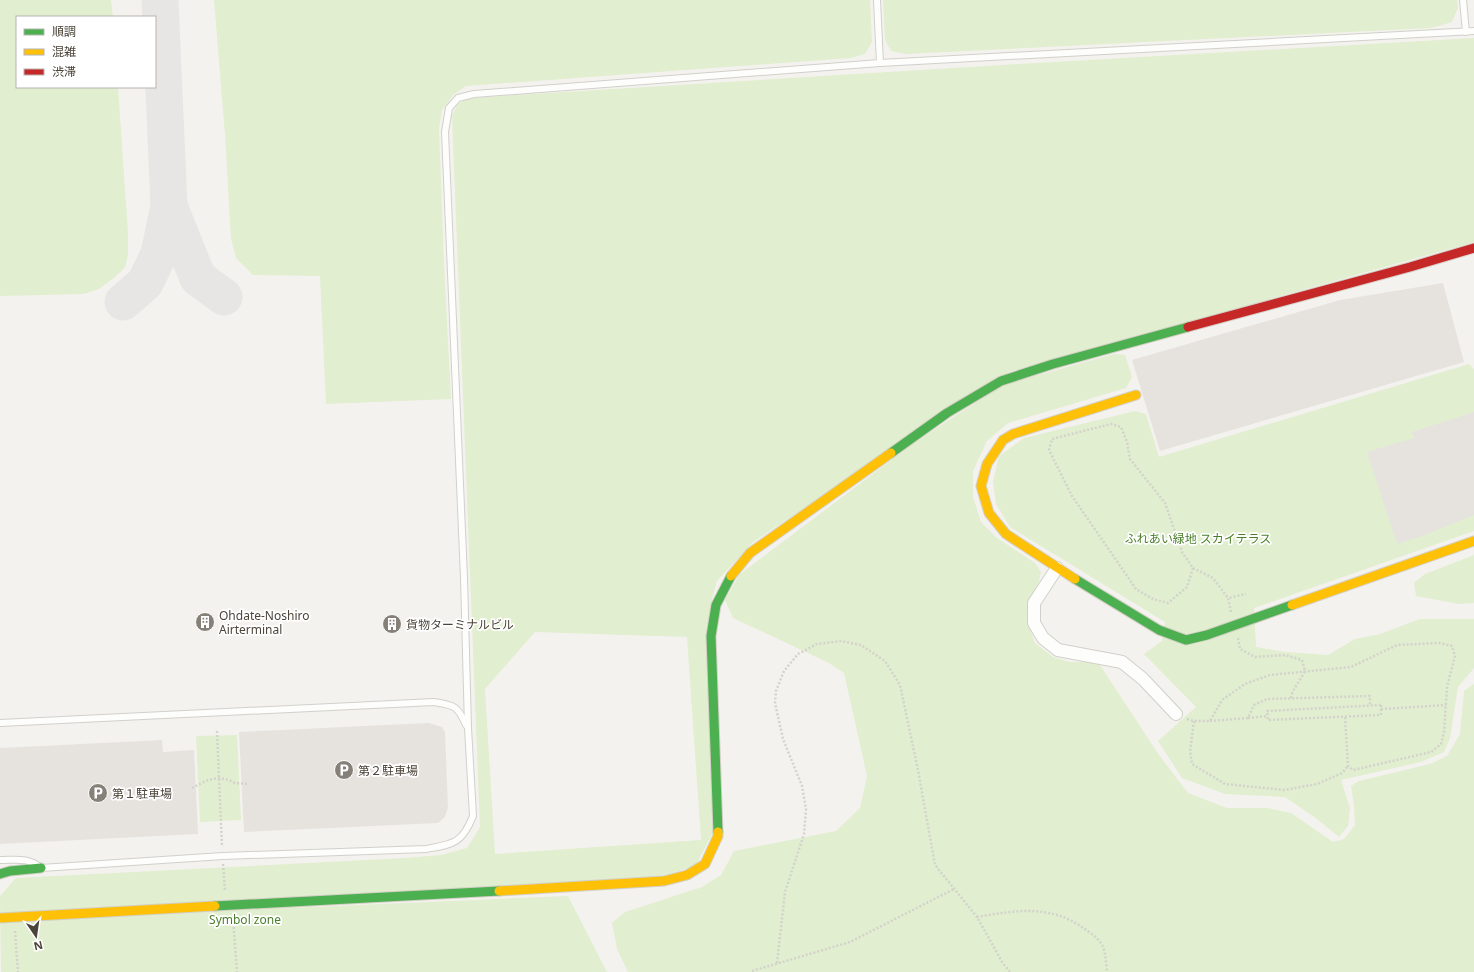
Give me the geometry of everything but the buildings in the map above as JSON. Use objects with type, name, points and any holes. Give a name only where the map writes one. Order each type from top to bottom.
[{"type":"street","points":[[0,918],[637,883],[664,881],[687,875],[705,864],[718,836],[711,636],[716,605],[728,580],[750,553],[947,413],[1001,381],[1053,364],[1410,267],[1474,248]]},
{"type":"street","points":[[1136,395],[1013,434],[1003,440],[987,464],[981,486],[989,513],[1006,534],[1057,568],[1159,630],[1186,640],[1207,635],[1474,542]]},
{"type":"street","points":[[1057,568],[1034,603],[1034,623],[1043,638],[1058,650],[1122,662],[1143,679],[1176,714]]},
{"type":"street","points":[[0,874],[10,871],[41,868]]},
{"type":"lane","points":[[877,0],[880,63]]},
{"type":"lane","points":[[1464,0],[1466,32]]},
{"type":"lane","points":[[0,860],[24,859],[35,863],[41,868],[223,856],[426,849],[448,845],[460,839],[468,827],[473,816],[468,728],[446,132],[449,108],[458,98],[474,94],[880,63],[1474,31]]},
{"type":"lane","points":[[0,723],[434,702],[449,704],[460,711],[468,728]]},
{"type":"path","points":[[1193,568],[1187,587],[1168,603],[1153,599],[1136,589],[1072,496],[1049,450],[1052,439],[1111,424],[1122,427],[1130,458],[1165,503],[1182,552],[1193,568],[1212,578],[1228,598],[1240,648],[1255,657],[1285,656],[1302,660],[1305,671],[1301,681],[1292,692],[1292,698]]},
{"type":"path","points":[[1228,598],[1246,594]]},
{"type":"path","points":[[777,963],[785,892],[804,834],[806,809],[802,786],[783,738],[775,703],[776,691],[784,671],[798,654],[817,644],[841,641],[861,645],[885,661],[900,685],[918,770],[935,865],[977,918],[1002,962],[1010,972]]},
{"type":"path","points":[[1210,721],[1222,700],[1246,684],[1270,675],[1351,667],[1396,645],[1439,643],[1452,646],[1455,656],[1447,687],[1442,744],[1431,752],[1353,770],[1348,766],[1345,717]]},
{"type":"path","points":[[1248,718],[1254,705],[1267,699],[1370,696],[1370,706]]},
{"type":"path","points":[[1381,705],[1381,710],[1381,715],[1268,720],[1267,711],[1381,705]]},
{"type":"path","points":[[1381,710],[1446,705]]},
{"type":"path","points":[[1176,714],[1194,721],[1268,716]]},
{"type":"path","points":[[1194,721],[1190,751],[1192,764],[1225,784],[1284,790],[1317,784],[1342,772],[1348,766]]},
{"type":"path","points":[[217,731],[223,856],[237,972]]},
{"type":"path","points":[[192,788],[208,780],[219,778],[235,783],[248,784]]},
{"type":"path","points":[[752,971],[850,942],[954,889]]},
{"type":"path","points":[[977,918],[1011,911],[1035,911],[1060,916],[1077,923],[1093,935],[1102,945],[1107,972]]},
{"type":"path","points":[[15,917],[18,972]]},
{"type":"green space","points":[[0,0],[111,0],[113,16],[16,16],[16,88],[118,88],[128,233],[128,255],[125,267],[99,289],[84,294],[0,296]]},
{"type":"green space","points":[[214,0],[870,0],[872,42],[865,54],[851,58],[466,86],[453,95],[442,110],[439,128],[451,399],[326,404],[320,276],[253,275],[236,258],[231,239],[225,135]]},
{"type":"green space","points":[[883,0],[1457,0],[1458,8],[1452,22],[1431,28],[906,54],[891,51],[885,40]]},
{"type":"green space","name":"Symbol zone","points":[[1474,38],[1474,242],[1009,372],[753,542],[717,581],[710,606],[713,832],[696,865],[662,877],[289,908],[568,896],[607,972],[1,972],[0,896],[16,878],[441,855],[467,848],[480,827],[452,116],[457,105],[468,98]],"holes":[[[535,632],[687,637],[701,840],[495,854],[485,689]]]},
{"type":"green space","points":[[1114,354],[1125,355],[1132,377],[1126,388],[1008,423],[987,441],[973,471],[973,497],[981,522],[997,538],[1035,563],[1041,572],[1029,605],[1028,624],[1035,643],[1053,657],[1069,662],[1098,662],[1159,755],[1188,793],[1227,808],[1268,808],[1291,813],[1333,842],[1344,839],[1355,825],[1351,786],[1359,781],[1430,764],[1447,756],[1460,734],[1464,691],[1474,684],[1474,972],[628,972],[617,949],[612,923],[625,912],[702,887],[721,875],[734,851],[836,831],[860,808],[867,776],[844,673],[829,663],[733,618],[725,600],[739,575],[915,442],[1003,385]]},
{"type":"green space","name":"ふれあい緑地 スカイテラス","points":[[1469,364],[1474,369],[1474,531],[1254,608],[1256,647],[1285,652],[1328,655],[1355,639],[1380,634],[1420,619],[1474,619],[1474,668],[1458,687],[1450,738],[1444,752],[1421,762],[1341,780],[1350,808],[1348,826],[1339,837],[1317,819],[1285,797],[1225,794],[1182,778],[1158,741],[1196,707],[1144,654],[1162,641],[1165,622],[1010,527],[996,504],[993,482],[999,456],[1024,438],[1135,411],[1146,414],[1159,457]]},
{"type":"green space","points":[[1474,555],[1474,603],[1459,604],[1416,596],[1414,583],[1425,574]]},
{"type":"green space","points":[[237,735],[241,820],[200,822],[196,736]]},
{"type":"shaded area","points":[[1443,283],[1464,362],[1160,451],[1132,360],[1340,300]]},
{"type":"shaded area","points":[[1474,412],[1474,515],[1425,535],[1397,544],[1367,452],[1414,438],[1412,432]]},
{"type":"shaded area","name":"第２駐車場","points":[[429,723],[442,727],[445,732],[448,808],[445,817],[438,823],[244,832],[239,732]]},
{"type":"shaded area","name":"第１駐車場","points":[[162,740],[163,752],[194,750],[198,834],[0,844],[0,748]]},
{"type":"taxiway","points":[[123,302],[145,283],[159,254],[169,206],[160,0]]},
{"type":"taxiway","points":[[169,206],[198,278],[224,297]]},
{"type":"traffic: fast","points":[[891,453],[947,413],[1001,381],[1053,364],[1188,327]]},
{"type":"traffic: fast","points":[[718,832],[711,636],[716,605],[731,576]]},
{"type":"traffic: fast","points":[[1075,579],[1159,630],[1186,640],[1207,635],[1292,605]]},
{"type":"traffic: fast","points":[[0,874],[10,871],[41,868]]},
{"type":"traffic: fast","points":[[215,906],[499,891]]},
{"type":"traffic: slow","points":[[1075,579],[1006,534],[989,513],[981,486],[987,464],[1003,440],[1013,434],[1136,395]]},
{"type":"traffic: slow","points":[[731,576],[750,553],[891,453]]},
{"type":"traffic: slow","points":[[1292,605],[1474,541]]},
{"type":"traffic: slow","points":[[499,891],[664,881],[687,875],[705,864],[718,836],[718,832]]},
{"type":"traffic: slow","points":[[0,918],[215,906]]},
{"type":"traffic: jam","points":[[1188,327],[1410,267],[1474,248]]},
{"type":"place","name":"Ohdate-Noshiro Airterminal","points":[[205,622]]},
{"type":"place","name":"貨物ターミナルビル","points":[[392,624]]},
{"type":"place","name":"第２駐車場","points":[[344,770]]},
{"type":"place","name":"第１駐車場","points":[[98,793]]}]
